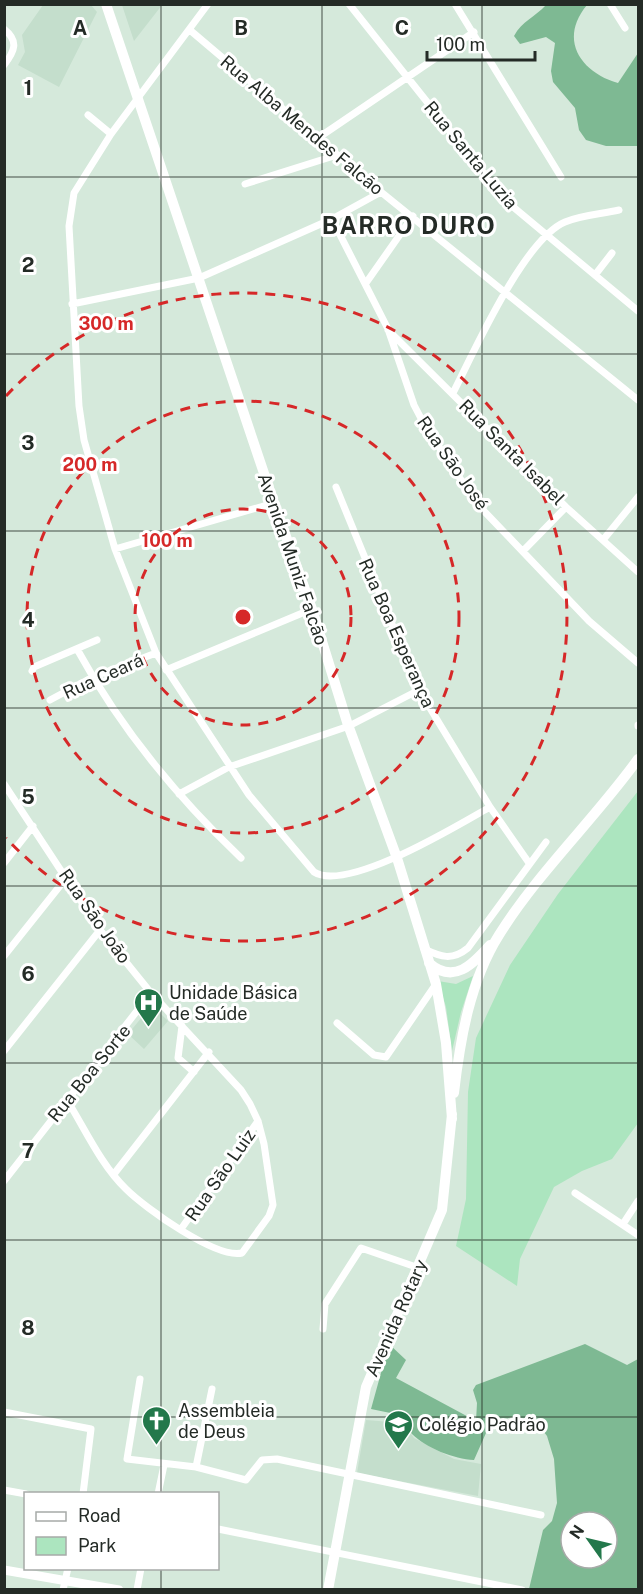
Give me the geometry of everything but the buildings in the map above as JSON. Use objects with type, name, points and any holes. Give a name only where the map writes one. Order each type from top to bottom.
[{"type":"main road","name":"Avenida Muniz Falcão","points":[[106,4],[137,101],[312,609],[349,726],[397,858],[436,984],[446,1043],[452,1119]]},
{"type":"main road","points":[[429,963],[447,973],[462,971],[469,967],[499,936],[547,868],[639,759]]},
{"type":"main road","points":[[452,1119],[458,1063],[471,1001],[499,936]]},
{"type":"main road","name":"Avenida Rotary","points":[[328,1590],[348,1475],[372,1370],[419,1268],[444,1201],[452,1119]]},
{"type":"street","points":[[208,4],[191,31],[111,134],[74,193],[69,226],[72,304],[84,440],[115,549],[156,653],[166,670],[229,767],[303,861],[319,875],[330,878],[397,858],[490,807]]},
{"type":"street","name":"Rua Santa Luzia","points":[[349,4],[506,201],[639,312]]},
{"type":"street","points":[[455,4],[561,177]]},
{"type":"street","points":[[610,4],[625,28]]},
{"type":"street","points":[[4,29],[14,39],[12,55],[4,65]]},
{"type":"street","name":"Rua Alba Mendes Falcão","points":[[191,31],[381,192],[639,400]]},
{"type":"street","points":[[318,138],[474,32]]},
{"type":"street","points":[[88,115],[111,134]]},
{"type":"street","points":[[245,184],[338,156]]},
{"type":"street","points":[[72,304],[199,278],[332,219],[381,192]]},
{"type":"street","points":[[453,393],[505,290],[546,236],[566,221],[619,210]]},
{"type":"street","points":[[366,283],[413,216]]},
{"type":"street","name":"Rua São José","points":[[332,219],[388,329],[404,381],[424,426],[483,510],[589,621],[639,663]]},
{"type":"street","points":[[595,275],[612,253]]},
{"type":"street","name":"Rua Santa Isabel","points":[[388,329],[566,507],[639,572]]},
{"type":"street","name":"Rua Boa Esperança","points":[[336,487],[419,690],[490,807],[529,863]]},
{"type":"street","points":[[603,540],[639,497]]},
{"type":"street","points":[[115,549],[163,539],[274,503]]},
{"type":"street","points":[[523,551],[566,507]]},
{"type":"street","points":[[166,670],[312,609]]},
{"type":"street","points":[[32,670],[34,667],[97,640]]},
{"type":"street","points":[[77,649],[132,739],[179,794],[241,858]]},
{"type":"street","name":"Rua Ceará","points":[[50,700],[93,677],[156,653]]},
{"type":"street","points":[[179,794],[229,767],[349,726],[419,690]]},
{"type":"street","name":"Rua São João","points":[[4,784],[100,930],[151,993],[209,1052],[241,1090],[258,1121],[273,1205],[266,1221],[242,1253],[237,1254],[216,1248],[181,1229]]},
{"type":"street","points":[[4,863],[33,826]]},
{"type":"street","points":[[424,948],[444,957],[452,957],[468,948],[546,842]]},
{"type":"street","points":[[4,956],[67,877]]},
{"type":"street","points":[[4,1051],[100,930]]},
{"type":"street","points":[[337,1023],[374,1055],[386,1057],[436,984]]},
{"type":"street","name":"Rua Boa Sorte","points":[[4,1181],[151,993]]},
{"type":"street","points":[[182,1026],[178,1058],[194,1072]]},
{"type":"street","points":[[114,1174],[209,1052]]},
{"type":"street","points":[[67,1100],[126,1190],[181,1229]]},
{"type":"street","name":"Rua São Luiz","points":[[181,1229],[258,1121]]},
{"type":"street","points":[[575,1193],[639,1235]]},
{"type":"street","points":[[623,1224],[639,1201]]},
{"type":"street","points":[[323,1329],[325,1304],[361,1248],[419,1268]]},
{"type":"street","points":[[140,1379],[127,1459],[196,1467],[246,1480],[262,1460],[271,1458],[541,1515]]},
{"type":"street","points":[[196,1467],[212,1389]]},
{"type":"street","points":[[4,1412],[92,1431],[83,1492]]},
{"type":"street","points":[[158,1492],[164,1465]]},
{"type":"street","points":[[4,1490],[24,1494]]},
{"type":"street","points":[[219,1530],[336,1551],[522,1590]]},
{"type":"street","points":[[4,1570],[64,1585],[119,1590]]},
{"type":"street","points":[[64,1585],[68,1570]]},
{"type":"street","points":[[137,1590],[141,1570]]},
{"type":"shaded area","points":[[122,4],[162,5],[134,41]]},
{"type":"shaded area","points":[[43,5],[91,5],[97,12],[59,87],[18,65],[25,52],[22,35]]},
{"type":"shaded area","name":"Unidade Básica de Saúde","points":[[152,1005],[168,1021],[144,1049],[128,1034]]},
{"type":"shaded area","name":"Colégio Padrão","points":[[366,1420],[403,1423],[414,1438],[454,1459],[481,1464],[478,1496],[357,1473]]},
{"type":"green space","points":[[546,5],[587,5],[578,18],[574,30],[574,42],[584,63],[605,78],[618,83],[638,53],[638,146],[606,146],[586,140],[579,130],[575,108],[553,82],[551,71],[555,43],[546,37],[520,44],[514,36]]},
{"type":"green space","points":[[638,791],[638,1123],[612,1159],[582,1171],[554,1187],[520,1259],[517,1286],[456,1246],[466,1199],[468,1092],[476,1038],[510,965],[558,894]]},
{"type":"green space","points":[[473,976],[461,1012],[452,1051],[446,1007],[438,981],[456,984]]},
{"type":"green space","points":[[389,1344],[406,1360],[396,1378],[476,1421],[477,1403],[473,1390],[476,1385],[585,1344],[627,1365],[638,1359],[638,1589],[529,1589],[543,1530],[552,1521],[557,1503],[554,1459],[547,1436],[538,1424],[515,1416],[490,1424],[474,1460],[449,1455],[425,1444],[410,1432],[405,1416],[371,1409]]},
{"type":"place","name":"Unidade Básica de Saúde","points":[[148,1028]]},
{"type":"place","name":"Assembleia de Deus","points":[[157,1446]]},
{"type":"place","name":"Colégio Padrão","points":[[398,1450]]},
{"type":"district","name":"BARRO DURO","points":[[409,225]]}]
